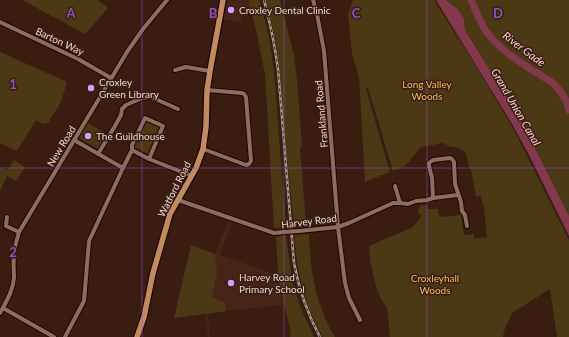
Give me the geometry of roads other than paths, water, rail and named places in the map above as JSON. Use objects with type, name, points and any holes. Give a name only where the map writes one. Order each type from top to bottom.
[{"type":"main road","name":"Watford Road","points":[[137,337],[144,317],[153,273],[171,210],[192,176],[203,149],[206,127],[207,90],[223,0]]},
{"type":"street","name":"New Road","points":[[0,313],[8,298],[14,278],[14,250],[19,232],[139,34],[167,0]]},
{"type":"street","name":"Frankland Road","points":[[313,0],[324,51],[338,227],[345,283],[349,298],[360,320]]},
{"type":"street","name":"Barton Way","points":[[0,22],[78,59],[111,78]]},
{"type":"street","points":[[175,70],[186,67],[210,71]]},
{"type":"street","points":[[203,149],[246,165],[251,161],[246,97],[242,93],[207,90]]},
{"type":"street","points":[[98,154],[121,115],[122,109],[126,105],[142,98],[151,97],[178,109]]},
{"type":"street","points":[[65,337],[84,301],[89,241],[132,150],[132,145],[145,118],[163,126],[149,159]]},
{"type":"street","points":[[74,140],[123,168]]},
{"type":"street","points":[[132,150],[149,159],[192,176]]},
{"type":"street","points":[[433,198],[432,178],[429,166],[430,161],[451,158],[454,160],[455,184],[467,226]]},
{"type":"street","points":[[395,186],[400,203]]},
{"type":"street","name":"Harvey Road","points":[[178,200],[274,233],[338,227],[393,203],[408,204],[416,201],[458,195]]},
{"type":"street","points":[[7,217],[6,226],[19,232]]},
{"type":"street","points":[[3,308],[54,337]]},
{"type":"waterway","name":"River Gade","points":[[471,0],[482,24],[492,39],[516,60],[553,83],[563,95],[569,110]]},
{"type":"railway","points":[[264,0],[278,69],[294,263],[298,283],[304,301],[320,337]]},
{"type":"place","name":"Croxley Dental Clinic","points":[[231,10]]},
{"type":"place","name":"Croxley Green Library","points":[[91,88]]},
{"type":"place","name":"The Guildhouse","points":[[88,136]]},
{"type":"place","name":"Harvey Road Primary School","points":[[231,283]]},
{"type":"park label","name":"Long Valley Woods","points":[[427,90]]},
{"type":"park label","name":"Croxleyhall Woods","points":[[435,284]]},
{"type":"water label","name":"Grand Union Canal","points":[[516,107]]}]
